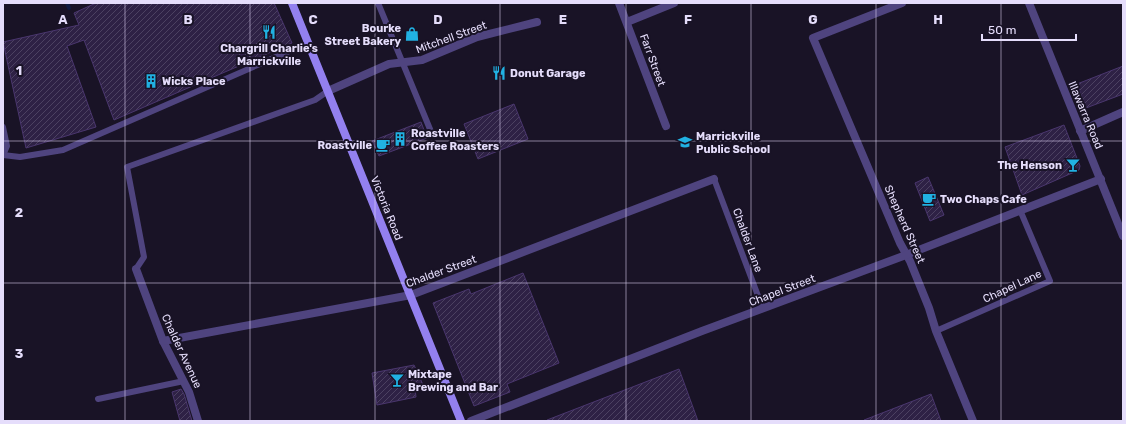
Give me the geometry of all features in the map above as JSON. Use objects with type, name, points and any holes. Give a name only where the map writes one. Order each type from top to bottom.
[{"type":"main road","name":"Victoria Road","points":[[292,3],[461,421]]},
{"type":"street","name":"Farr Street","points":[[619,3],[666,126]]},
{"type":"street","points":[[627,22],[674,3]]},
{"type":"street","name":"Shepherd Street","points":[[902,3],[813,38],[900,243],[910,261],[926,300],[936,331],[973,421]]},
{"type":"street","name":"Illawarra Road","points":[[1030,3],[1123,236]]},
{"type":"street","name":"Mitchell Street","points":[[328,91],[389,64],[402,64],[422,60],[477,37],[537,22]]},
{"type":"street","points":[[1080,130],[1123,112]]},
{"type":"street","name":"Chalder Street","points":[[163,341],[410,295],[714,179]]},
{"type":"street","name":"Chapel Street","points":[[471,421],[485,417],[702,331],[906,255],[1101,179]]},
{"type":"street","name":"Chalder Avenue","points":[[136,269],[163,341],[189,392],[198,421]]},
{"type":"lane","points":[[378,3],[432,134]]},
{"type":"lane","points":[[3,127],[7,146],[3,155],[20,157],[63,150],[308,44]]},
{"type":"lane","points":[[136,269],[144,256],[127,167],[315,100],[328,91]]},
{"type":"lane","name":"Chalder Lane","points":[[714,179],[763,309]]},
{"type":"lane","name":"Chapel Lane","points":[[936,331],[1050,281],[1020,210]]},
{"type":"lane","points":[[98,398],[184,382]]},
{"type":"building","name":"Wicks Place","points":[[96,3],[274,3],[292,43],[114,120],[84,40],[67,46],[96,127],[26,148],[3,42],[79,25],[74,13]]},
{"type":"building","points":[[1123,66],[1123,94],[1086,108],[1077,84]]},
{"type":"building","points":[[514,104],[528,139],[478,159],[464,124]]},
{"type":"building","name":"Roastville Coffee Roasters","points":[[421,122],[427,138],[379,156],[372,141]]},
{"type":"building","points":[[1064,125],[1080,166],[1079,170],[1022,195],[1005,147]]},
{"type":"building","name":"Two Chaps Cafe","points":[[928,177],[944,215],[930,221],[915,183]]},
{"type":"building","points":[[523,273],[559,363],[507,384],[510,392],[474,406],[433,303],[469,289],[471,294]]},
{"type":"building","name":"Mixtape Brewing and Bar","points":[[414,365],[424,387],[415,388],[416,397],[377,405],[372,373]]},
{"type":"building","points":[[679,369],[698,421],[547,421],[547,420]]},
{"type":"building","points":[[181,389],[184,394],[192,421],[180,421],[172,392]]},
{"type":"building","points":[[931,394],[941,421],[864,421],[864,420]]},
{"type":"waterway","points":[[67,3],[69,8]]},
{"type":"place","name":"Chargrill Charlie's Marrickville","points":[[269,32]]},
{"type":"place","name":"Bourke Street Bakery","points":[[412,34]]},
{"type":"place","name":"Donut Garage","points":[[499,73]]},
{"type":"place","name":"Wicks Place","points":[[151,81]]},
{"type":"place","name":"Roastville Coffee Roasters","points":[[400,139]]},
{"type":"place","name":"Marrickville Public School","points":[[685,142]]},
{"type":"place","name":"Roastville","points":[[383,145]]},
{"type":"place","name":"The Henson","points":[[1073,165]]},
{"type":"place","name":"Two Chaps Cafe","points":[[929,199]]},
{"type":"place","name":"Mixtape Brewing and Bar","points":[[397,380]]}]
